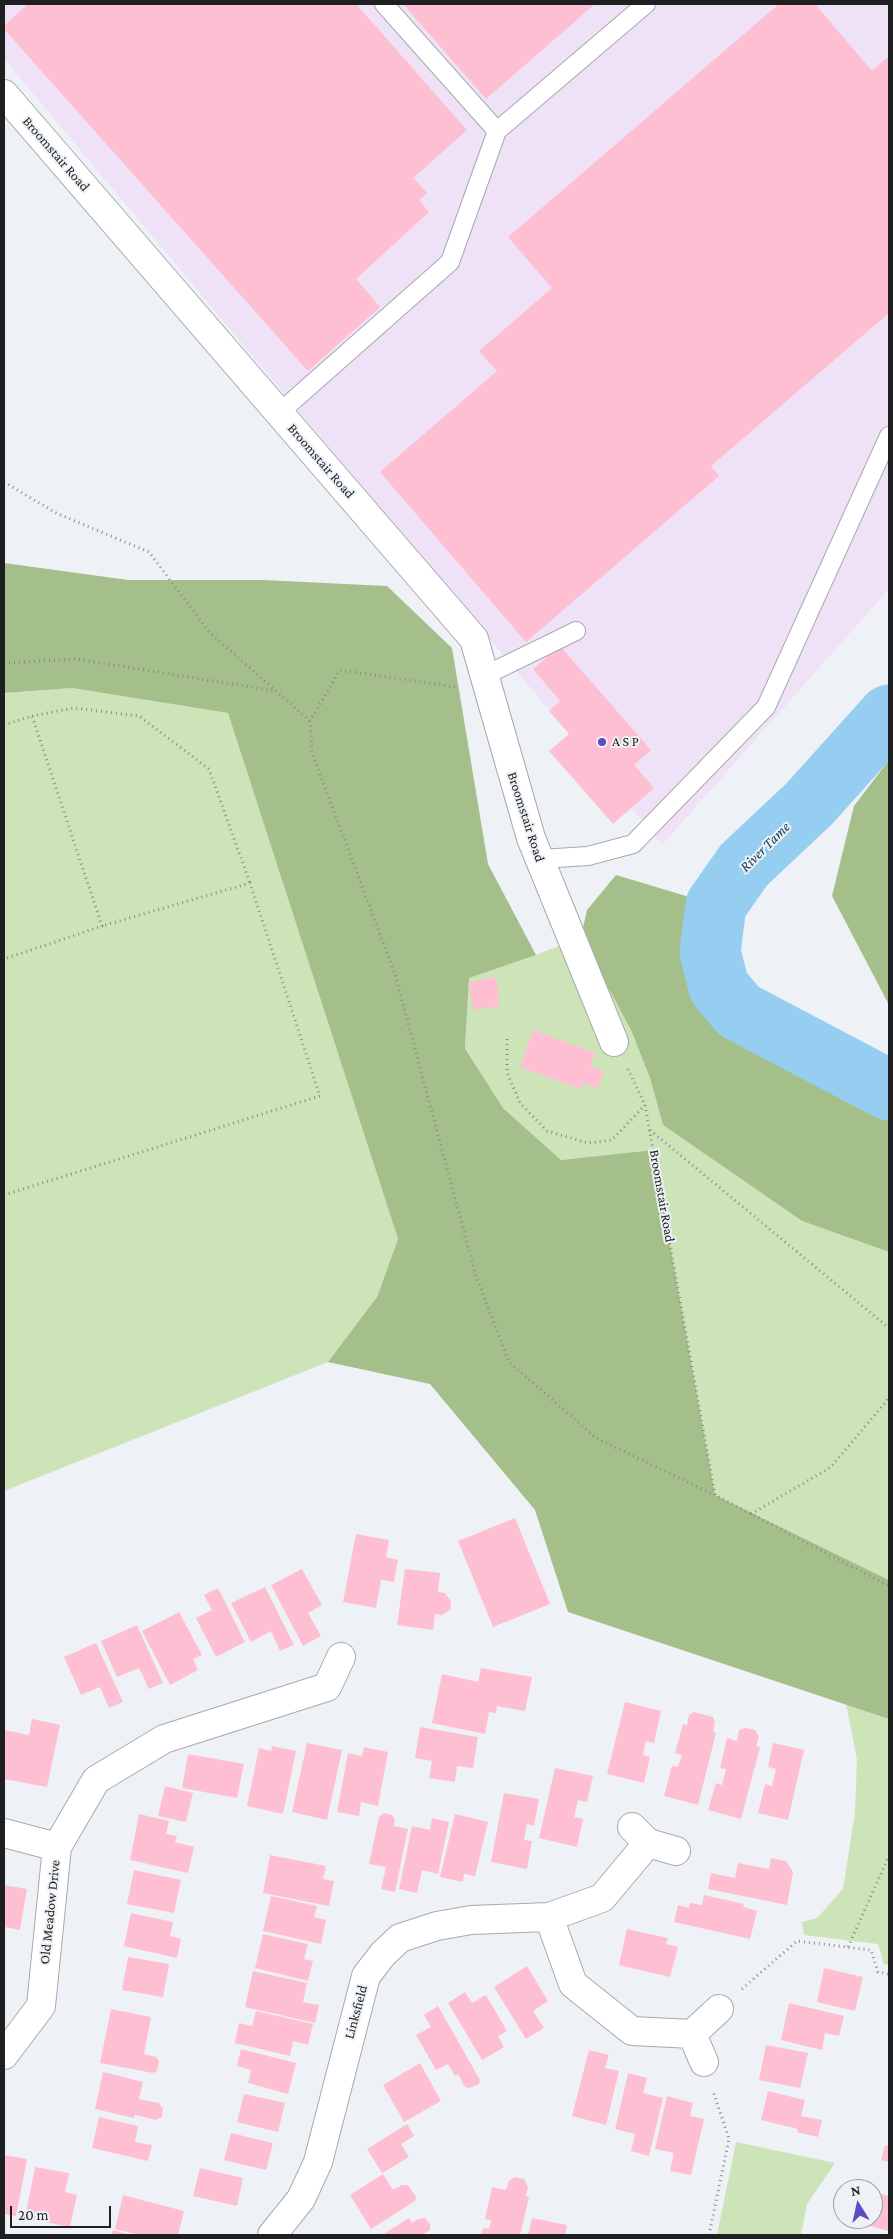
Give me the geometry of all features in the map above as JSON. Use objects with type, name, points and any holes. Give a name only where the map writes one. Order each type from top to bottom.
[{"type":"street","name":"Broomstair Road","points":[[4,94],[474,639],[531,838],[614,1042]]},
{"type":"street","name":"Old Meadow Drive","points":[[4,2055],[41,2006],[57,1847],[96,1780],[164,1739],[327,1687],[341,1657]]},
{"type":"street","points":[[4,1833],[57,1847]]},
{"type":"street","name":"Linksfield","points":[[273,2235],[301,2199],[318,2162],[366,1976],[383,1954],[400,1938],[437,1926],[471,1920],[549,1917],[602,1898],[640,1835],[676,1851]]},
{"type":"street","points":[[549,1917],[573,1984],[632,2031],[692,2034],[719,2009]]},
{"type":"street","points":[[692,2034],[704,2062]]},
{"type":"lane","points":[[384,4],[497,131]]},
{"type":"lane","points":[[279,413],[450,262],[497,131],[646,4]]},
{"type":"lane","points":[[540,859],[588,856],[633,844],[766,707],[889,436]]},
{"type":"lane","points":[[486,684],[576,631]]},
{"type":"path","points":[[4,482],[56,513],[149,552],[209,632],[310,720]]},
{"type":"path","points":[[4,663],[76,659],[276,690]]},
{"type":"path","points":[[486,684],[340,670],[310,720],[312,753],[395,974],[475,1273],[510,1362],[596,1438],[715,1495],[889,1586]]},
{"type":"path","points":[[4,725],[32,716],[74,708],[140,716],[209,769],[250,882],[320,1096],[4,1195]]},
{"type":"path","points":[[32,716],[102,926]]},
{"type":"path","points":[[4,959],[102,926],[250,882]]},
{"type":"path","points":[[507,1040],[507,1072],[520,1104],[547,1131],[588,1144],[612,1140],[645,1105]]},
{"type":"path","name":"Broomstair Road","points":[[614,1042],[645,1105],[715,1495]]},
{"type":"path","points":[[650,1130],[889,1328]]},
{"type":"path","points":[[751,1514],[831,1467],[889,1398]]},
{"type":"path","points":[[848,1947],[889,1856]]},
{"type":"path","points":[[719,2009],[797,1941],[871,1950],[878,1972],[889,1974]]},
{"type":"path","points":[[704,2062],[728,2139],[709,2235]]},
{"type":"shaded area","points":[[4,4],[889,4],[889,589],[662,845],[4,59]]},
{"type":"green space","points":[[4,563],[128,580],[263,580],[387,586],[452,648],[488,864],[536,955],[469,978],[465,1048],[503,1108],[561,1160],[653,1150],[715,1495],[889,1580],[889,1719],[568,1612],[535,1510],[430,1384],[328,1362],[377,1297],[398,1239],[228,713],[72,688],[4,693]]},
{"type":"green space","points":[[72,688],[228,713],[398,1239],[377,1297],[328,1362],[4,1491],[4,693]]},
{"type":"green space","points":[[889,760],[889,1005],[832,896],[854,806]]},
{"type":"green space","points":[[616,875],[716,905],[711,957],[714,977],[722,994],[739,1011],[889,1090],[889,1252],[802,1221],[663,1125],[650,1078],[631,1030],[581,937],[587,910]]},
{"type":"green space","points":[[581,937],[631,1030],[650,1078],[663,1125],[802,1221],[889,1252],[889,1580],[715,1495],[653,1150],[561,1160],[503,1108],[465,1047],[469,978]]},
{"type":"green space","points":[[846,1704],[889,1719],[889,1965],[884,1964],[878,1944],[804,1935],[802,1922],[817,1918],[843,1889],[855,1812],[857,1760]]},
{"type":"green space","points":[[736,2142],[835,2163],[807,2204],[801,2235],[717,2235]]},
{"type":"building","points":[[28,4],[356,4],[467,130],[413,178],[427,193],[419,200],[429,212],[356,279],[380,307],[308,371],[4,29],[4,26]]},
{"type":"building","points":[[403,4],[595,4],[486,99]]},
{"type":"building","points":[[779,4],[815,4],[872,71],[889,56],[889,313],[711,466],[719,476],[526,642],[380,472],[497,371],[479,351],[552,288],[508,237]]},
{"type":"building","name":"A S P","points":[[560,646],[651,750],[634,765],[654,788],[613,824],[549,751],[569,734],[549,711],[560,701],[533,669]]},
{"type":"building","points":[[496,977],[500,1006],[473,1010],[469,982]]},
{"type":"building","points":[[533,1030],[595,1053],[590,1066],[604,1071],[598,1088],[583,1083],[581,1089],[520,1067]]},
{"type":"building","points":[[515,1518],[550,1604],[493,1627],[458,1541]]},
{"type":"building","points":[[356,1534],[389,1540],[386,1557],[398,1560],[394,1582],[381,1580],[376,1608],[343,1602]]},
{"type":"building","points":[[302,1569],[322,1605],[308,1613],[321,1636],[303,1646],[271,1585]]},
{"type":"building","points":[[405,1569],[440,1573],[438,1592],[445,1593],[451,1601],[450,1610],[442,1615],[435,1614],[433,1630],[397,1625]]},
{"type":"building","points":[[265,1587],[294,1645],[280,1651],[271,1631],[251,1642],[231,1603]]},
{"type":"building","points":[[218,1588],[245,1642],[216,1657],[196,1618],[212,1610],[204,1595]]},
{"type":"building","points":[[179,1612],[202,1655],[193,1659],[198,1670],[170,1685],[142,1631]]},
{"type":"building","points":[[137,1625],[163,1683],[149,1689],[139,1668],[117,1677],[101,1641]]},
{"type":"building","points":[[96,1643],[123,1702],[109,1708],[100,1687],[81,1695],[64,1657]]},
{"type":"building","points":[[481,1668],[532,1677],[525,1711],[497,1706],[496,1713],[489,1712],[485,1734],[432,1723],[442,1674],[478,1682]]},
{"type":"building","points":[[625,1702],[661,1711],[654,1743],[646,1741],[643,1755],[650,1757],[644,1783],[607,1774]]},
{"type":"building","points":[[694,1712],[713,1717],[715,1722],[713,1732],[716,1733],[698,1805],[664,1796],[672,1766],[678,1767],[682,1755],[675,1753],[683,1724],[687,1725],[689,1715]]},
{"type":"building","points":[[32,1719],[60,1725],[47,1787],[4,1779],[4,1730],[29,1735]]},
{"type":"building","points":[[420,1727],[478,1737],[473,1768],[457,1766],[455,1782],[429,1778],[432,1761],[415,1758]]},
{"type":"building","points":[[745,1728],[755,1730],[759,1737],[756,1746],[760,1747],[741,1819],[708,1810],[716,1783],[722,1785],[726,1769],[720,1768],[727,1738],[737,1741],[739,1730]]},
{"type":"building","points":[[307,1743],[342,1750],[327,1820],[292,1812]]},
{"type":"building","points":[[773,1743],[804,1750],[788,1820],[758,1813],[765,1784],[772,1786],[776,1769],[768,1767]]},
{"type":"building","points":[[272,1746],[296,1751],[283,1814],[247,1806],[259,1748],[271,1751]]},
{"type":"building","points":[[364,1747],[388,1752],[378,1806],[361,1802],[359,1816],[337,1812],[348,1753],[362,1756]]},
{"type":"building","points":[[188,1754],[244,1764],[237,1798],[182,1788]]},
{"type":"building","points":[[555,1768],[593,1776],[587,1802],[578,1800],[574,1817],[583,1819],[577,1847],[539,1838]]},
{"type":"building","points":[[165,1786],[193,1793],[186,1822],[158,1816]]},
{"type":"building","points":[[504,1793],[539,1799],[534,1826],[527,1824],[524,1840],[532,1841],[527,1869],[491,1862]]},
{"type":"building","points":[[384,1813],[392,1815],[395,1820],[394,1826],[408,1829],[395,1892],[381,1889],[386,1867],[369,1864],[379,1817]]},
{"type":"building","points":[[139,1814],[169,1821],[166,1834],[177,1836],[175,1842],[194,1847],[188,1873],[130,1860]]},
{"type":"building","points":[[455,1814],[488,1822],[475,1876],[464,1874],[463,1882],[440,1877]]},
{"type":"building","points":[[432,1818],[449,1822],[438,1874],[422,1870],[417,1893],[399,1889],[412,1826],[430,1830]]},
{"type":"building","points":[[270,1855],[326,1866],[323,1879],[334,1881],[329,1906],[263,1893]]},
{"type":"building","points":[[771,1858],[786,1861],[793,1872],[787,1905],[708,1889],[711,1873],[735,1878],[738,1863],[769,1869]]},
{"type":"building","points":[[134,1870],[181,1880],[174,1913],[127,1904]]},
{"type":"building","points":[[4,1885],[27,1889],[20,1930],[4,1927]]},
{"type":"building","points":[[704,1895],[744,1904],[743,1907],[757,1911],[750,1939],[674,1922],[678,1905],[689,1908],[690,1903],[702,1905]]},
{"type":"building","points":[[271,1896],[317,1906],[314,1917],[326,1920],[321,1944],[263,1931]]},
{"type":"building","points":[[131,1913],[173,1922],[170,1936],[181,1939],[177,1958],[124,1946]]},
{"type":"building","points":[[627,1929],[668,1938],[666,1944],[678,1947],[670,1977],[619,1965]]},
{"type":"building","points":[[263,1934],[308,1944],[304,1959],[313,1961],[308,1981],[255,1968]]},
{"type":"building","points":[[128,1957],[169,1964],[163,1997],[122,1990]]},
{"type":"building","points":[[527,1966],[548,2001],[533,2011],[544,2028],[526,2039],[494,1987]]},
{"type":"building","points":[[824,1968],[863,1977],[855,2011],[817,2002]]},
{"type":"building","points":[[253,1971],[307,1983],[303,2002],[319,2005],[315,2023],[245,2007]]},
{"type":"building","points":[[465,1992],[472,2003],[486,1995],[507,2031],[498,2036],[504,2047],[482,2060],[448,2003]]},
{"type":"building","points":[[789,2003],[844,2016],[839,2036],[825,2033],[822,2050],[781,2040]]},
{"type":"building","points":[[438,2006],[480,2080],[479,2084],[469,2088],[465,2087],[458,2074],[455,2076],[448,2064],[436,2070],[416,2035],[431,2027],[424,2015]]},
{"type":"building","points":[[111,2009],[151,2017],[144,2054],[156,2057],[159,2061],[157,2071],[153,2073],[100,2063]]},
{"type":"building","points":[[256,2011],[313,2024],[308,2045],[293,2041],[290,2056],[235,2043],[239,2023],[252,2026]]},
{"type":"building","points":[[766,2045],[808,2053],[800,2088],[759,2080]]},
{"type":"building","points":[[241,2049],[296,2063],[288,2094],[248,2083],[251,2070],[237,2066]]},
{"type":"building","points":[[589,2050],[609,2055],[605,2068],[619,2071],[606,2125],[572,2116]]},
{"type":"building","points":[[420,2063],[441,2101],[404,2122],[383,2085]]},
{"type":"building","points":[[103,2072],[143,2082],[139,2099],[159,2103],[163,2109],[162,2117],[156,2120],[135,2115],[134,2118],[95,2109]]},
{"type":"building","points":[[628,2073],[647,2078],[643,2093],[663,2098],[649,2156],[631,2151],[635,2134],[615,2129]]},
{"type":"building","points":[[768,2091],[805,2100],[801,2116],[822,2120],[818,2137],[797,2132],[798,2129],[761,2120]]},
{"type":"building","points":[[244,2094],[285,2103],[278,2132],[237,2122]]},
{"type":"building","points":[[667,2096],[693,2103],[690,2116],[704,2119],[691,2175],[670,2171],[674,2153],[655,2149]]},
{"type":"building","points":[[99,2117],[138,2126],[135,2142],[152,2145],[148,2161],[92,2148]]},
{"type":"building","points":[[407,2124],[414,2136],[401,2144],[409,2157],[382,2173],[367,2149]]},
{"type":"building","points":[[231,2133],[273,2143],[266,2170],[224,2160]]},
{"type":"building","points":[[885,2145],[889,2146],[889,2162],[881,2160]]},
{"type":"building","points":[[4,2155],[27,2159],[16,2216],[4,2214]]},
{"type":"building","points":[[35,2167],[69,2173],[65,2192],[77,2195],[70,2227],[25,2218]]},
{"type":"building","points":[[200,2168],[243,2178],[237,2206],[193,2196]]},
{"type":"building","points":[[383,2174],[393,2190],[402,2185],[408,2185],[416,2197],[415,2201],[371,2229],[350,2195]]},
{"type":"building","points":[[515,2177],[524,2179],[528,2187],[526,2196],[529,2197],[520,2235],[481,2235],[483,2228],[489,2229],[491,2220],[485,2219],[492,2187],[506,2190],[509,2181]]},
{"type":"building","points":[[123,2195],[184,2211],[178,2235],[139,2235],[115,2229]]},
{"type":"building","points":[[883,2195],[889,2196],[889,2231],[881,2229],[883,2229]]},
{"type":"building","points":[[409,2218],[412,2223],[418,2219],[425,2218],[430,2224],[430,2230],[422,2235],[382,2235]]},
{"type":"building","points":[[532,2218],[567,2225],[565,2235],[528,2235]]},
{"type":"building","points":[[113,2230],[131,2235],[112,2235]]},
{"type":"waterway","name":"River Tame","points":[[889,715],[809,804],[744,865],[716,905],[710,952],[719,987],[739,1011],[889,1090]]},
{"type":"place","name":"A S P","points":[[602,742]]}]
